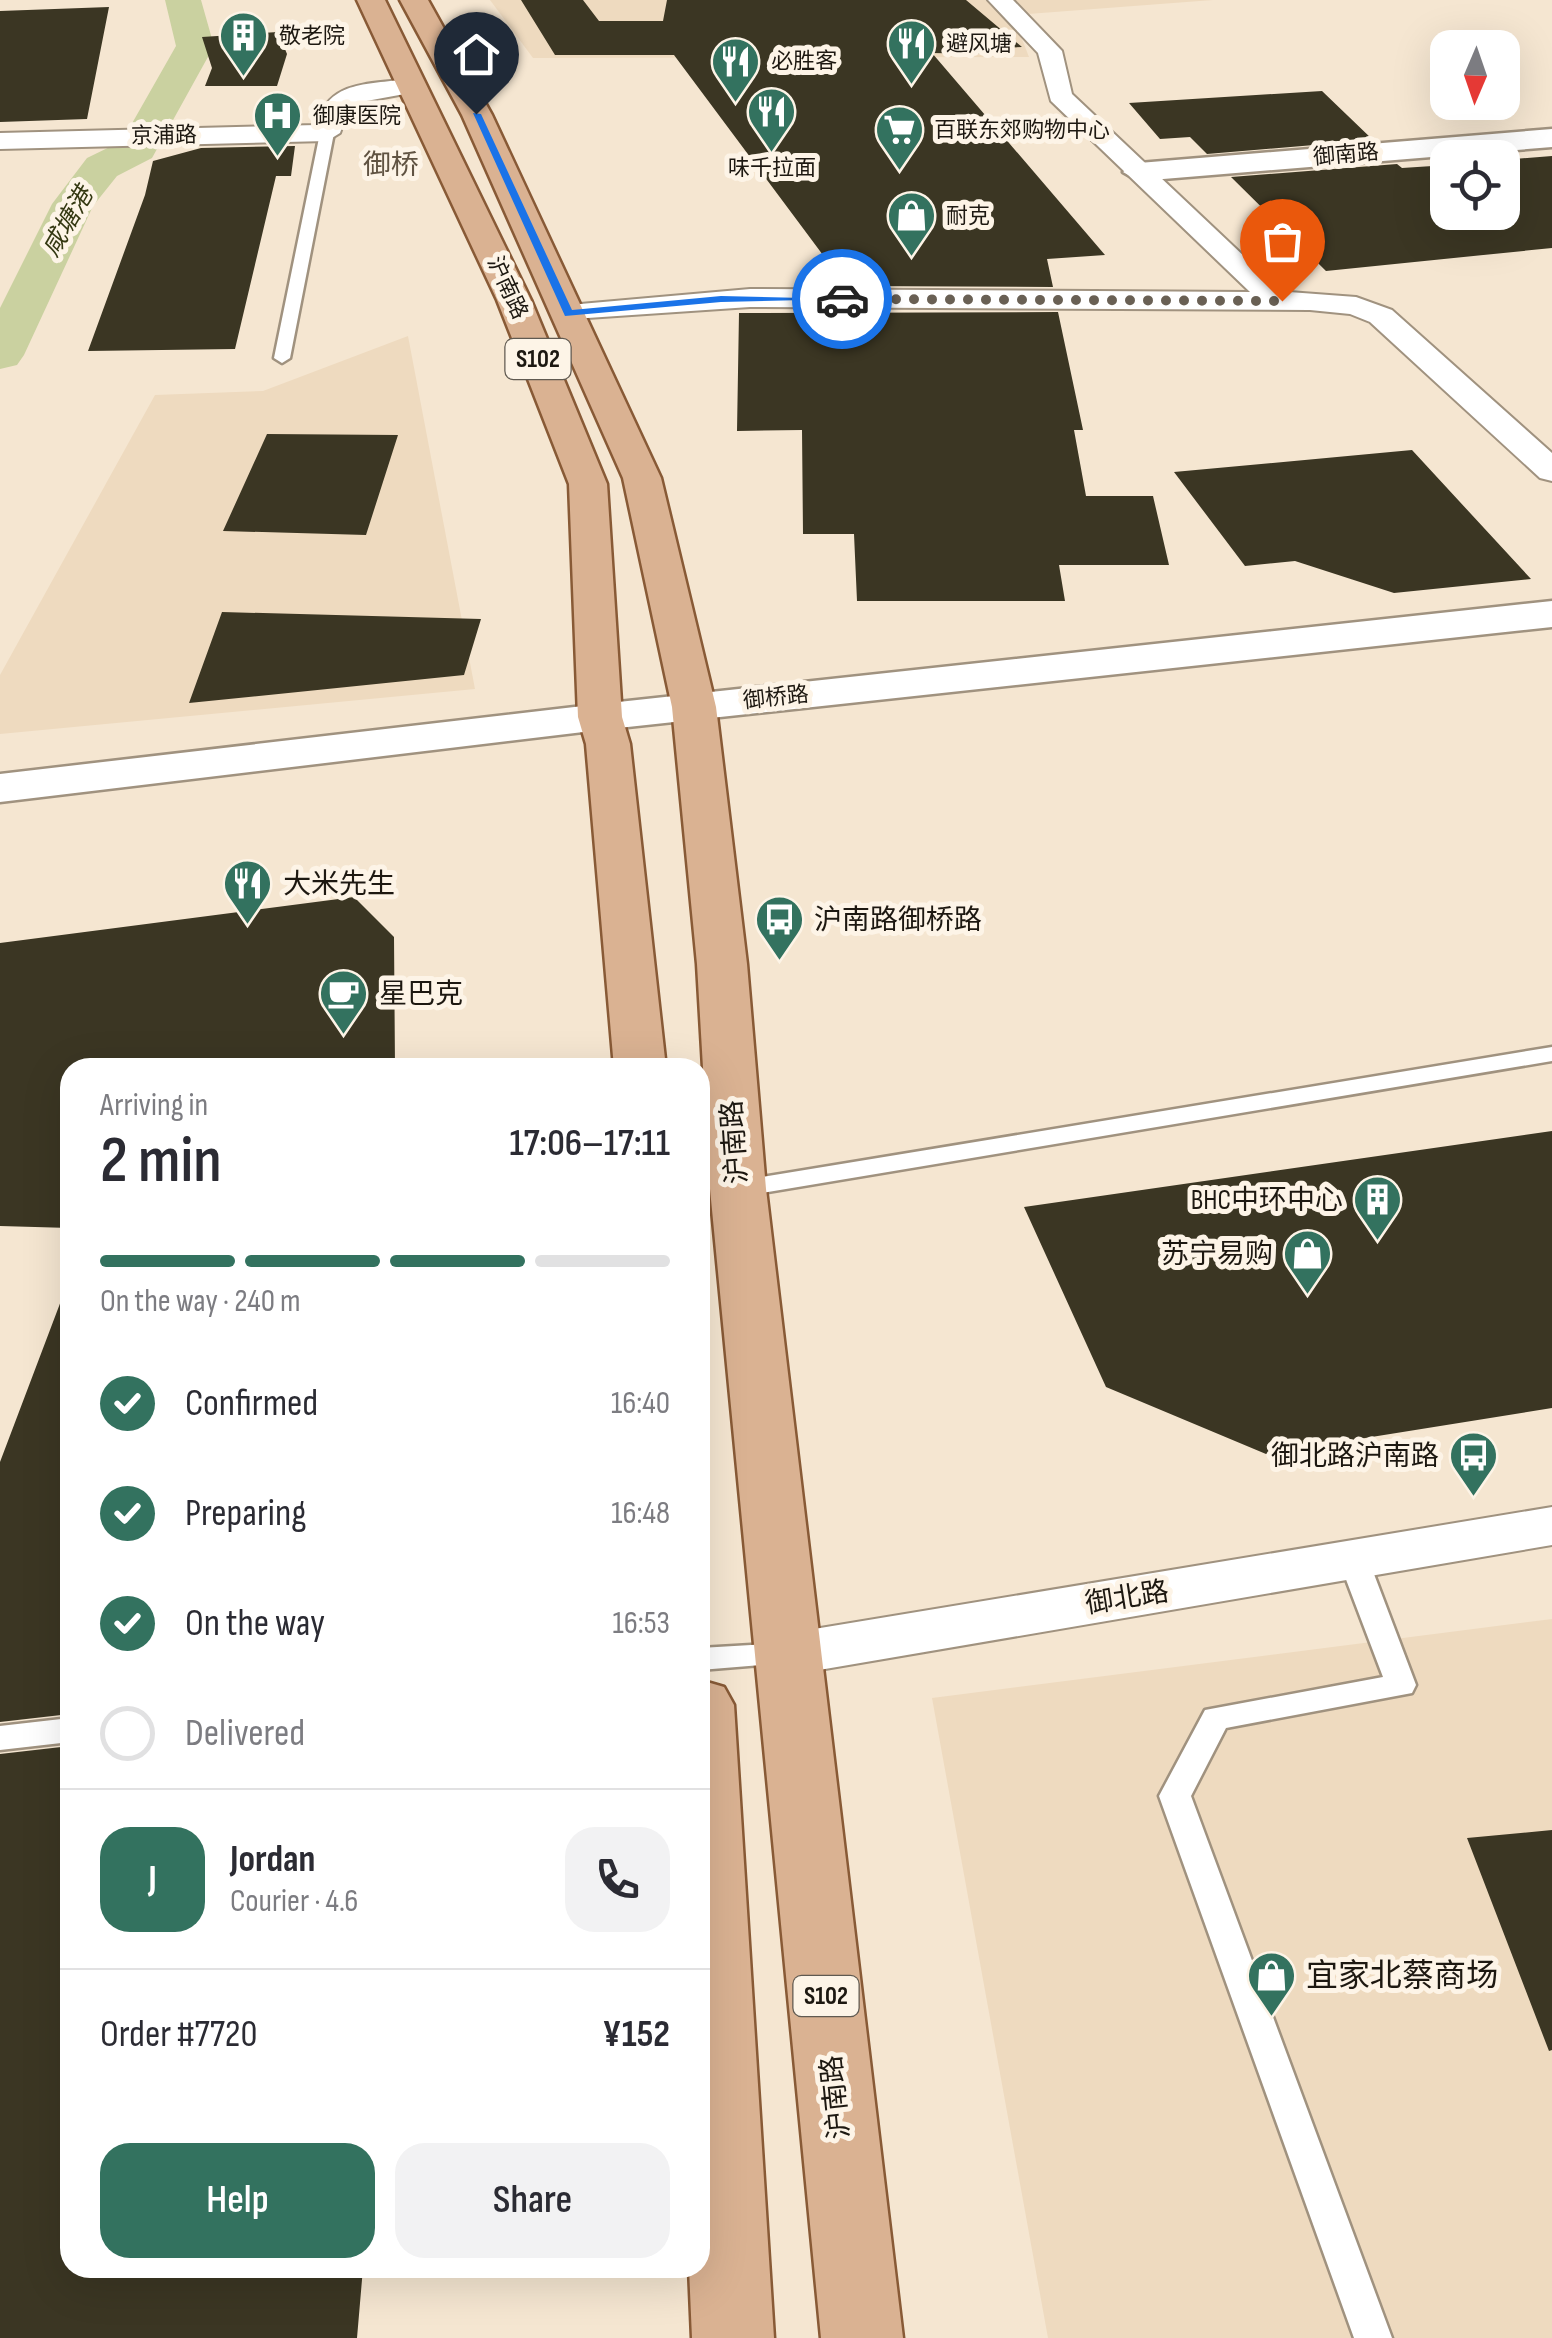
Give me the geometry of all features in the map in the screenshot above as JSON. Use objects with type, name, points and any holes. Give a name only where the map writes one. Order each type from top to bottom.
[{"type":"main road","name":"沪南路","points":[[371,0],[514,300],[588,484],[604,730],[639,1058]]},
{"type":"main road","name":"沪南路","points":[[414,0],[476,114],[642,478],[696,721],[722,964],[738,1189],[862,2338]]},
{"type":"main road","name":"御南路","points":[[1139,172],[1552,138]]},
{"type":"main road","name":"御桥路","points":[[696,721],[1552,614]]},
{"type":"main road","name":"御桥路","points":[[0,788],[1552,641]]},
{"type":"main road","name":"御桥路","points":[[0,810],[604,730]]},
{"type":"main road","points":[[710,1903],[732,2338]]},
{"type":"street","points":[[1000,0],[1050,51],[1060,96],[1255,282],[1282,301]]},
{"type":"street","points":[[327,132],[335,105],[342,98],[412,86]]},
{"type":"street","name":"京浦路","points":[[0,141],[327,132]]},
{"type":"street","points":[[569,314],[736,299],[1346,304],[1381,316],[1552,471]]},
{"type":"street","name":"御北路","points":[[790,1654],[1552,1526]]},
{"type":"lane","points":[[282,358],[327,132]]},
{"type":"lane","points":[[738,1189],[1552,1054]]},
{"type":"lane","points":[[1354,1560],[1401,1685],[1216,1718],[1175,1796],[1374,2338]]},
{"type":"lane","name":"御北路","points":[[710,1658],[790,1654]]},
{"type":"lane","points":[[0,1738],[60,1731]]},
{"type":"shaded area","points":[[490,0],[986,0],[1018,29],[1029,57],[533,58]]},
{"type":"shaded area","points":[[1013,0],[1213,0],[1028,14]]},
{"type":"shaded area","points":[[408,336],[475,689],[0,734],[0,675],[155,395],[263,391]]},
{"type":"shaded area","name":"宜家北蔡商场","points":[[1552,1619],[1552,2338],[1048,2338],[932,1698]]},
{"type":"building","points":[[521,0],[583,0],[599,21],[663,21],[667,0],[966,0],[1022,47],[979,49],[984,54],[932,53],[1105,255],[1047,259],[1053,287],[846,286],[674,55],[555,55]]},
{"type":"building","points":[[109,7],[87,119],[0,122],[0,11]]},
{"type":"building","points":[[278,32],[287,54],[277,86],[205,86],[212,68],[202,37]]},
{"type":"building","points":[[1322,91],[1373,140],[1207,154],[1190,137],[1160,139],[1129,103]]},
{"type":"building","points":[[295,146],[291,176],[276,176],[235,349],[88,351],[145,195],[153,161],[201,148]]},
{"type":"building","points":[[1552,156],[1552,248],[1326,271],[1231,177],[1397,164],[1402,168],[1430,166],[1430,230],[1520,230],[1520,159]]},
{"type":"building","points":[[1058,312],[1083,430],[1074,430],[1086,496],[1153,496],[1169,565],[1059,565],[1065,601],[857,601],[854,534],[803,534],[802,430],[737,431],[739,313]]},
{"type":"building","points":[[267,434],[398,435],[366,535],[223,531]]},
{"type":"building","points":[[1412,450],[1531,579],[1394,593],[1295,561],[1245,566],[1174,472]]},
{"type":"building","points":[[222,612],[481,619],[464,675],[189,703]]},
{"type":"building","points":[[354,897],[394,937],[395,1058],[60,1058],[60,1228],[0,1226],[0,943]]},
{"type":"building","name":"苏宁易购","points":[[1552,1131],[1552,1408],[1266,1454],[1106,1387],[1024,1207]]},
{"type":"building","points":[[60,1303],[60,1715],[0,1722],[0,1462]]},
{"type":"building","points":[[60,1747],[60,2278],[362,2278],[357,2338],[0,2338],[0,1754]]},
{"type":"building","points":[[1552,1830],[1552,2050],[1549,2051],[1467,1838]]},
{"type":"waterway","name":"咸塘港","points":[[0,355],[73,204],[102,167],[138,149],[195,46],[183,0]]},
{"type":"way so far","points":[[842,299],[1282,301]]},
{"type":"place","name":"敬老院","points":[[244,78]]},
{"type":"place","name":"避风塘","points":[[911,86]]},
{"type":"place","name":"必胜客","points":[[736,104]]},
{"type":"place","name":"味千拉面","points":[[772,154]]},
{"type":"place","name":"御康医院","points":[[278,158]]},
{"type":"place","name":"百联东郊购物中心","points":[[899,172]]},
{"type":"place","name":"耐克","points":[[911,258]]},
{"type":"place","name":"大米先生","points":[[248,926]]},
{"type":"place","name":"沪南路御桥路","points":[[779,962]]},
{"type":"place","name":"星巴克","points":[[344,1036]]},
{"type":"place","name":"BHC中环中心","points":[[1378,1242]]},
{"type":"place","name":"苏宁易购","points":[[1308,1296]]},
{"type":"place","name":"御北路沪南路","points":[[1474,1498]]},
{"type":"place","name":"宜家北蔡商场","points":[[1271,2018]]},
{"type":"district","name":"御桥","points":[[391,165]]},
{"type":"route","points":[[476,114],[569,314],[721,299],[842,299]]}]
